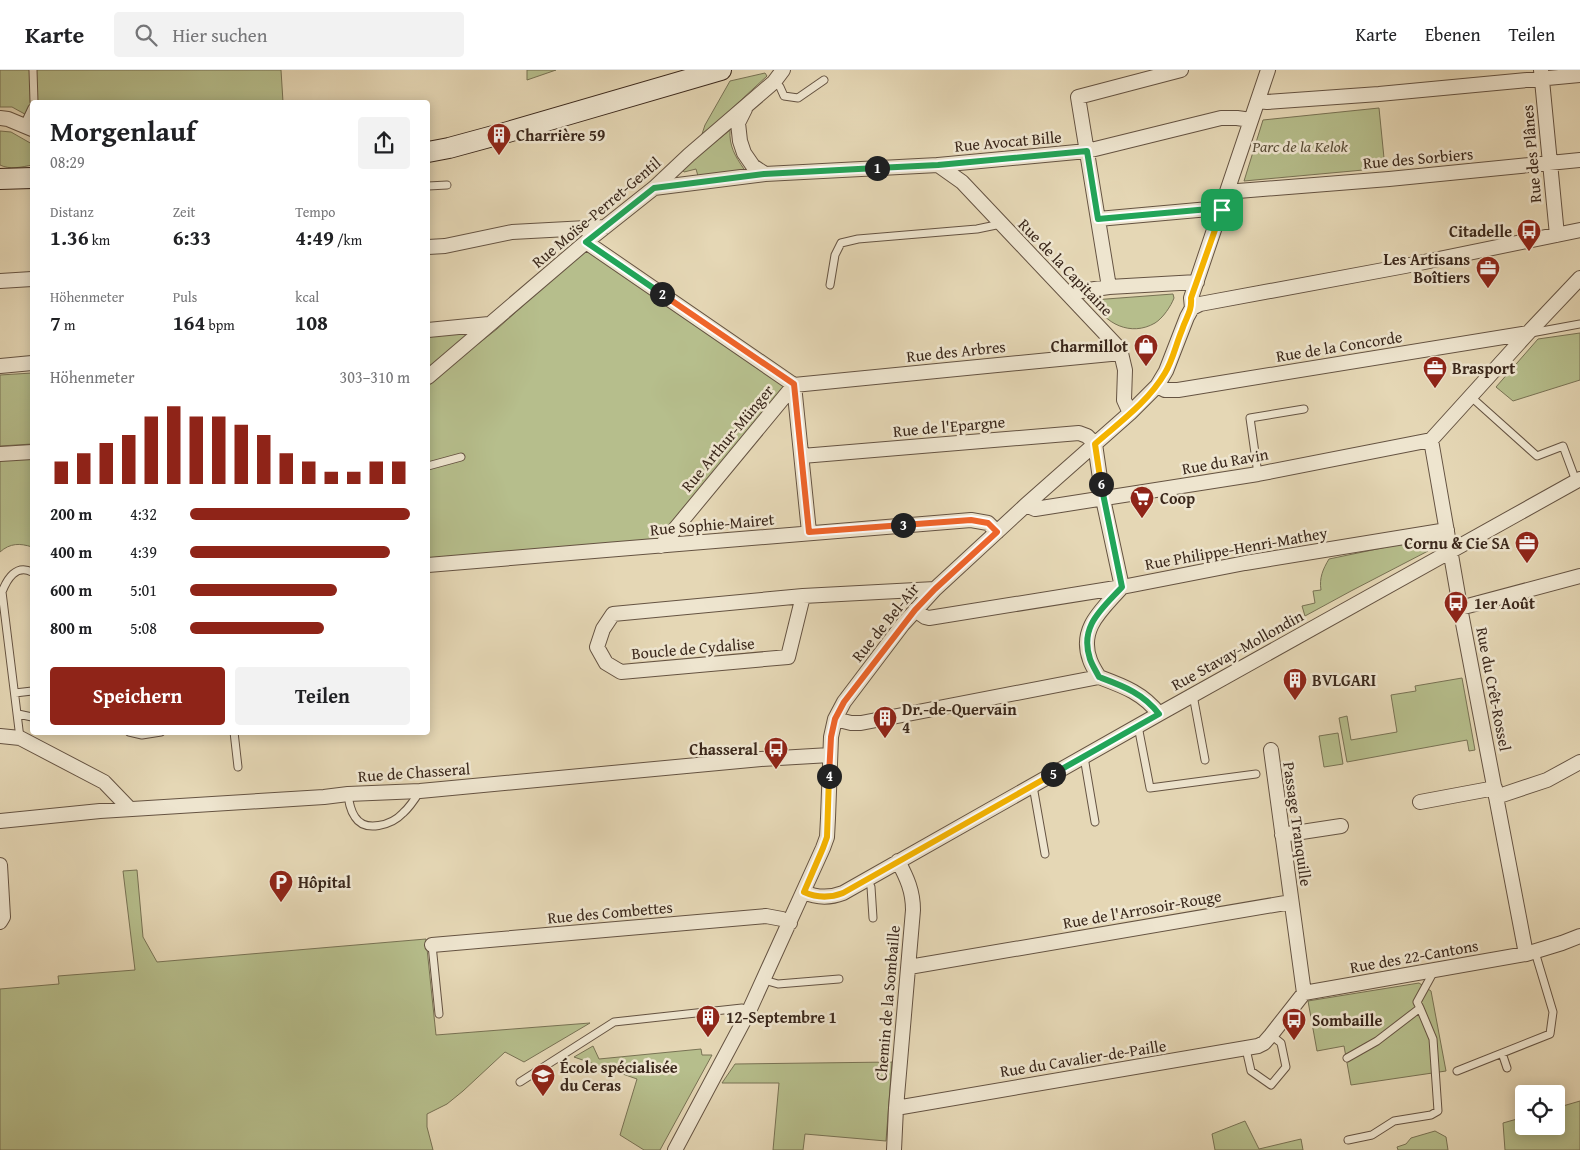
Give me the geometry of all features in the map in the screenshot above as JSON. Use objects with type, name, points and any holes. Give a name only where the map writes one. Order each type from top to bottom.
[{"type":"main road","points":[[430,152],[508,132],[721,70]]},
{"type":"main road","points":[[0,179],[30,178]]},
{"type":"street","name":"Rue Moïse-Perret-Gentil","points":[[430,375],[586,242],[654,188],[689,155],[774,82],[784,70]]},
{"type":"street","points":[[1109,287],[1078,97],[1182,70]]},
{"type":"street","name":"Rue de Bel-Air","points":[[675,1150],[749,1011],[823,848],[827,837],[831,737],[835,719],[844,702],[915,610],[935,589],[1130,413],[1157,386],[1166,371],[1192,308],[1191,298],[1268,70]]},
{"type":"street","points":[[1258,101],[1267,102],[1379,94],[1542,74],[1580,75]]},
{"type":"street","name":"Rue des Plânes","points":[[1542,74],[1556,235]]},
{"type":"street","points":[[748,104],[738,124],[740,141],[744,153],[753,166],[764,174]]},
{"type":"street","points":[[0,118],[28,127]]},
{"type":"street","name":"Rue Avocat Bille","points":[[654,188],[764,174],[938,165],[1087,151],[1221,118],[1251,120]]},
{"type":"street","name":"Rue des Sorbiers","points":[[1228,190],[1238,191],[1389,179],[1580,160]]},
{"type":"street","name":"Rue de la Capitaine","points":[[938,165],[962,182],[1116,345],[1121,353]]},
{"type":"street","points":[[1098,219],[1209,209],[1222,210]]},
{"type":"street","points":[[430,247],[445,246],[512,232],[605,227]]},
{"type":"street","points":[[1192,308],[1200,304],[1405,266],[1580,230]]},
{"type":"street","name":"Rue Arthur-Münger","points":[[586,242],[794,384],[661,546]]},
{"type":"street","points":[[0,281],[30,278]]},
{"type":"street","points":[[1430,440],[1580,278]]},
{"type":"street","points":[[1067,293],[1109,287],[1197,282]]},
{"type":"street","points":[[430,330],[489,324]]},
{"type":"street","name":"Rue de la Concorde","points":[[1157,386],[1165,390],[1178,390],[1528,333]]},
{"type":"street","points":[[1121,353],[1125,370],[1124,400],[1130,413]]},
{"type":"street","name":"Rue des Arbres","points":[[794,384],[1121,353]]},
{"type":"street","points":[[0,366],[30,363]]},
{"type":"street","points":[[794,384],[809,532]]},
{"type":"street","name":"Rue de l'Epargne","points":[[802,456],[1079,433],[1087,436],[1095,444]]},
{"type":"street","name":"Rue du Ravin","points":[[1026,505],[1035,510],[1104,499],[1258,474],[1430,440]]},
{"type":"street","name":"Rue du Crêt-Rossel","points":[[1430,440],[1495,792],[1530,953]]},
{"type":"street","points":[[1095,444],[1122,587],[1095,618],[1087,632],[1087,647],[1090,660],[1099,677]]},
{"type":"street","points":[[0,454],[30,452]]},
{"type":"street","name":"Rue Stavay-Mollondin","points":[[804,892],[823,897],[834,896],[867,879],[1436,560],[1450,550],[1578,480]]},
{"type":"street","name":"Rue Sophie-Mairet","points":[[430,565],[971,520],[988,523],[997,532]]},
{"type":"street","name":"Rue Philippe-Henri-Mathey","points":[[915,610],[929,618],[1122,587],[1245,563],[1447,530]]},
{"type":"street","points":[[1460,608],[1580,576]]},
{"type":"street","name":"Boucle de Cydalise","points":[[803,596],[788,657],[621,672],[606,663],[597,646],[603,629],[613,614],[803,596],[935,589]]},
{"type":"street","points":[[835,719],[850,724],[860,724],[1099,677],[1128,687],[1153,706],[1159,714]]},
{"type":"street","points":[[0,736],[20,738],[104,782],[130,809]]},
{"type":"street","name":"Passage Tranquille","points":[[1271,750],[1291,902]]},
{"type":"street","name":"Rue de Chasseral","points":[[0,821],[130,809],[420,791],[761,759],[830,755]]},
{"type":"street","points":[[1420,802],[1495,792],[1547,780],[1580,762]]},
{"type":"street","points":[[1282,835],[1341,826]]},
{"type":"street","name":"Chemin de la Sombaille","points":[[894,1150],[913,896],[910,884],[898,861]]},
{"type":"street","points":[[0,865],[3,917],[0,922]]},
{"type":"street","points":[[1271,1035],[1304,993],[1291,902]]},
{"type":"street","name":"Rue de l'Arrosoir-Rouge","points":[[909,967],[1291,902]]},
{"type":"street","name":"Rue des Combettes","points":[[432,945],[766,916],[782,919],[790,923]]},
{"type":"street","name":"Rue des 22-Cantons","points":[[1304,993],[1530,953],[1580,936]]},
{"type":"street","name":"Rue du Cavalier-de-Paille","points":[[896,1108],[1246,1049],[1264,1043],[1271,1035]]},
{"type":"lane","points":[[32,70],[34,100]]},
{"type":"lane","points":[[774,82],[780,87],[784,96],[798,98],[824,80]]},
{"type":"lane","points":[[430,186],[447,185]]},
{"type":"lane","points":[[830,285],[835,255],[841,243],[858,239],[976,229],[1001,224]]},
{"type":"lane","points":[[1528,333],[1580,324]]},
{"type":"lane","points":[[1470,396],[1537,456],[1563,446],[1578,480]]},
{"type":"lane","points":[[1258,474],[1250,418],[1304,409]]},
{"type":"lane","points":[[430,466],[461,458]]},
{"type":"lane","points":[[20,738],[2,592],[8,578],[12,574],[22,570],[30,571]]},
{"type":"lane","points":[[15,693],[30,691]]},
{"type":"lane","points":[[1193,695],[1205,760]]},
{"type":"lane","points":[[18,714],[30,717]]},
{"type":"lane","points":[[1138,726],[1150,788],[1256,774]]},
{"type":"lane","points":[[234,735],[238,767]]},
{"type":"lane","points":[[1084,757],[1095,822]]},
{"type":"lane","points":[[1033,786],[1044,854]]},
{"type":"lane","points":[[348,794],[351,810],[356,818],[364,824],[381,825],[392,822],[402,814],[420,791]]},
{"type":"lane","points":[[867,879],[871,887],[873,918]]},
{"type":"lane","points":[[432,945],[439,1014]]},
{"type":"lane","points":[[1457,1071],[1550,1034],[1553,1012],[1530,953]]},
{"type":"lane","points":[[1348,1140],[1372,1135],[1394,1121],[1431,1115],[1438,1111],[1433,1039],[1417,1002],[1435,970]]},
{"type":"lane","points":[[764,980],[778,984],[839,979]]},
{"type":"lane","points":[[520,1082],[614,1022],[742,1008],[749,1011]]},
{"type":"lane","points":[[1347,1058],[1377,1041],[1420,1008]]},
{"type":"lane","points":[[1246,1049],[1251,1071],[1271,1085],[1286,1067],[1281,1043],[1271,1035]]},
{"type":"lane","points":[[1502,1053],[1507,1068]]},
{"type":"green space","points":[[0,70],[281,70],[283,100],[30,100],[30,117],[12,107],[0,107]]},
{"type":"green space","points":[[527,70],[556,70],[527,80]]},
{"type":"green space","points":[[765,73],[767,76],[701,137],[705,125],[730,81]]},
{"type":"green space","name":"Parc de la Kelok","points":[[1379,108],[1385,168],[1244,181],[1263,120]]},
{"type":"green space","points":[[730,130],[730,141],[733,151],[744,169],[740,172],[698,176],[696,169],[684,172],[682,169]]},
{"type":"green space","points":[[0,131],[11,132],[30,143],[30,165],[12,168],[0,165]]},
{"type":"green space","points":[[586,249],[786,386],[661,539],[430,558],[430,383],[472,347],[497,329]]},
{"type":"green space","points":[[1173,294],[1173,301],[1161,318],[1155,323],[1137,329],[1119,326],[1111,322],[1104,316],[1093,300]]},
{"type":"green space","points":[[473,331],[430,368],[430,335]]},
{"type":"green space","points":[[1580,333],[1580,380],[1513,401],[1496,387],[1538,339]]},
{"type":"green space","points":[[30,373],[30,444],[0,446],[0,375]]},
{"type":"green space","points":[[30,456],[30,547],[15,545],[0,552],[0,458]]},
{"type":"green space","points":[[1430,538],[1434,543],[1428,551],[1305,616],[1302,606],[1315,603],[1313,591],[1321,590],[1322,574],[1329,559]]},
{"type":"green space","points":[[1462,678],[1475,750],[1469,751],[1467,740],[1347,762],[1339,718],[1347,716],[1351,740],[1397,732],[1391,695],[1416,691],[1415,686]]},
{"type":"green space","points":[[1338,733],[1343,764],[1324,767],[1319,736]]},
{"type":"green space","points":[[137,870],[143,937],[157,962],[426,939],[436,1035],[590,1023],[524,1062],[505,1052],[447,1104],[427,1114],[427,1127],[433,1150],[0,1150],[0,989],[59,984],[58,976],[135,970],[123,871]]},
{"type":"green space","points":[[1419,983],[1431,991],[1446,1071],[1351,1085],[1344,1046],[1317,1051],[1308,1001]]},
{"type":"green space","points":[[593,1046],[599,1059],[701,1049],[702,1055],[712,1055],[660,1150],[644,1150],[620,1135],[637,1079],[574,1057]]},
{"type":"green space","points":[[892,1062],[886,1141],[805,1134],[803,1150],[773,1150],[779,1083],[722,1083],[735,1064]]},
{"type":"green space","points":[[1580,1101],[1580,1150],[1505,1150],[1503,1123],[1515,1120],[1515,1135],[1565,1135],[1565,1105]]},
{"type":"green space","points":[[1245,1121],[1259,1149],[1301,1139],[1303,1150],[1215,1150],[1212,1134]]},
{"type":"green space","points":[[1435,1131],[1446,1137],[1448,1150],[1398,1150],[1397,1147],[1406,1144],[1411,1138]]},
{"type":"place","name":"Charrière 59","points":[[499,156]]},
{"type":"place","name":"Citadelle","points":[[1529,252]]},
{"type":"place","name":"Les Artisans Boîtiers","points":[[1488,289]]},
{"type":"place","name":"Charmillot","points":[[1146,367]]},
{"type":"place","name":"Brasport","points":[[1435,389]]},
{"type":"place","name":"Coop","points":[[1142,519]]},
{"type":"place","name":"Cornu & Cie SA","points":[[1527,564]]},
{"type":"place","name":"1er Août","points":[[1456,624]]},
{"type":"place","name":"BVLGARI","points":[[1295,701]]},
{"type":"place","name":"Dr.-de-Quervain 4","points":[[885,739]]},
{"type":"place","name":"Chasseral","points":[[776,770]]},
{"type":"place","name":"Hôpital","points":[[281,903]]},
{"type":"place","name":"12-Septembre 1","points":[[708,1038]]},
{"type":"place","name":"Sombaille","points":[[1294,1041]]},
{"type":"place","name":"École spécialisée du Ceras","points":[[543,1097]]},
{"type":"route","points":[[1087,151],[1098,219],[1209,209],[1222,210],[1191,298],[1192,308],[1166,371],[1157,386],[1144,400],[1095,444],[1122,587],[1095,618],[1087,632],[1087,647],[1090,660],[1099,677],[1128,687],[1153,706],[1159,714],[843,893],[823,897],[804,892],[827,837],[831,737],[835,719],[844,702],[915,610],[997,532],[988,523],[971,520],[809,532],[794,384],[586,242],[654,188],[764,174],[938,165],[1087,151]]}]
